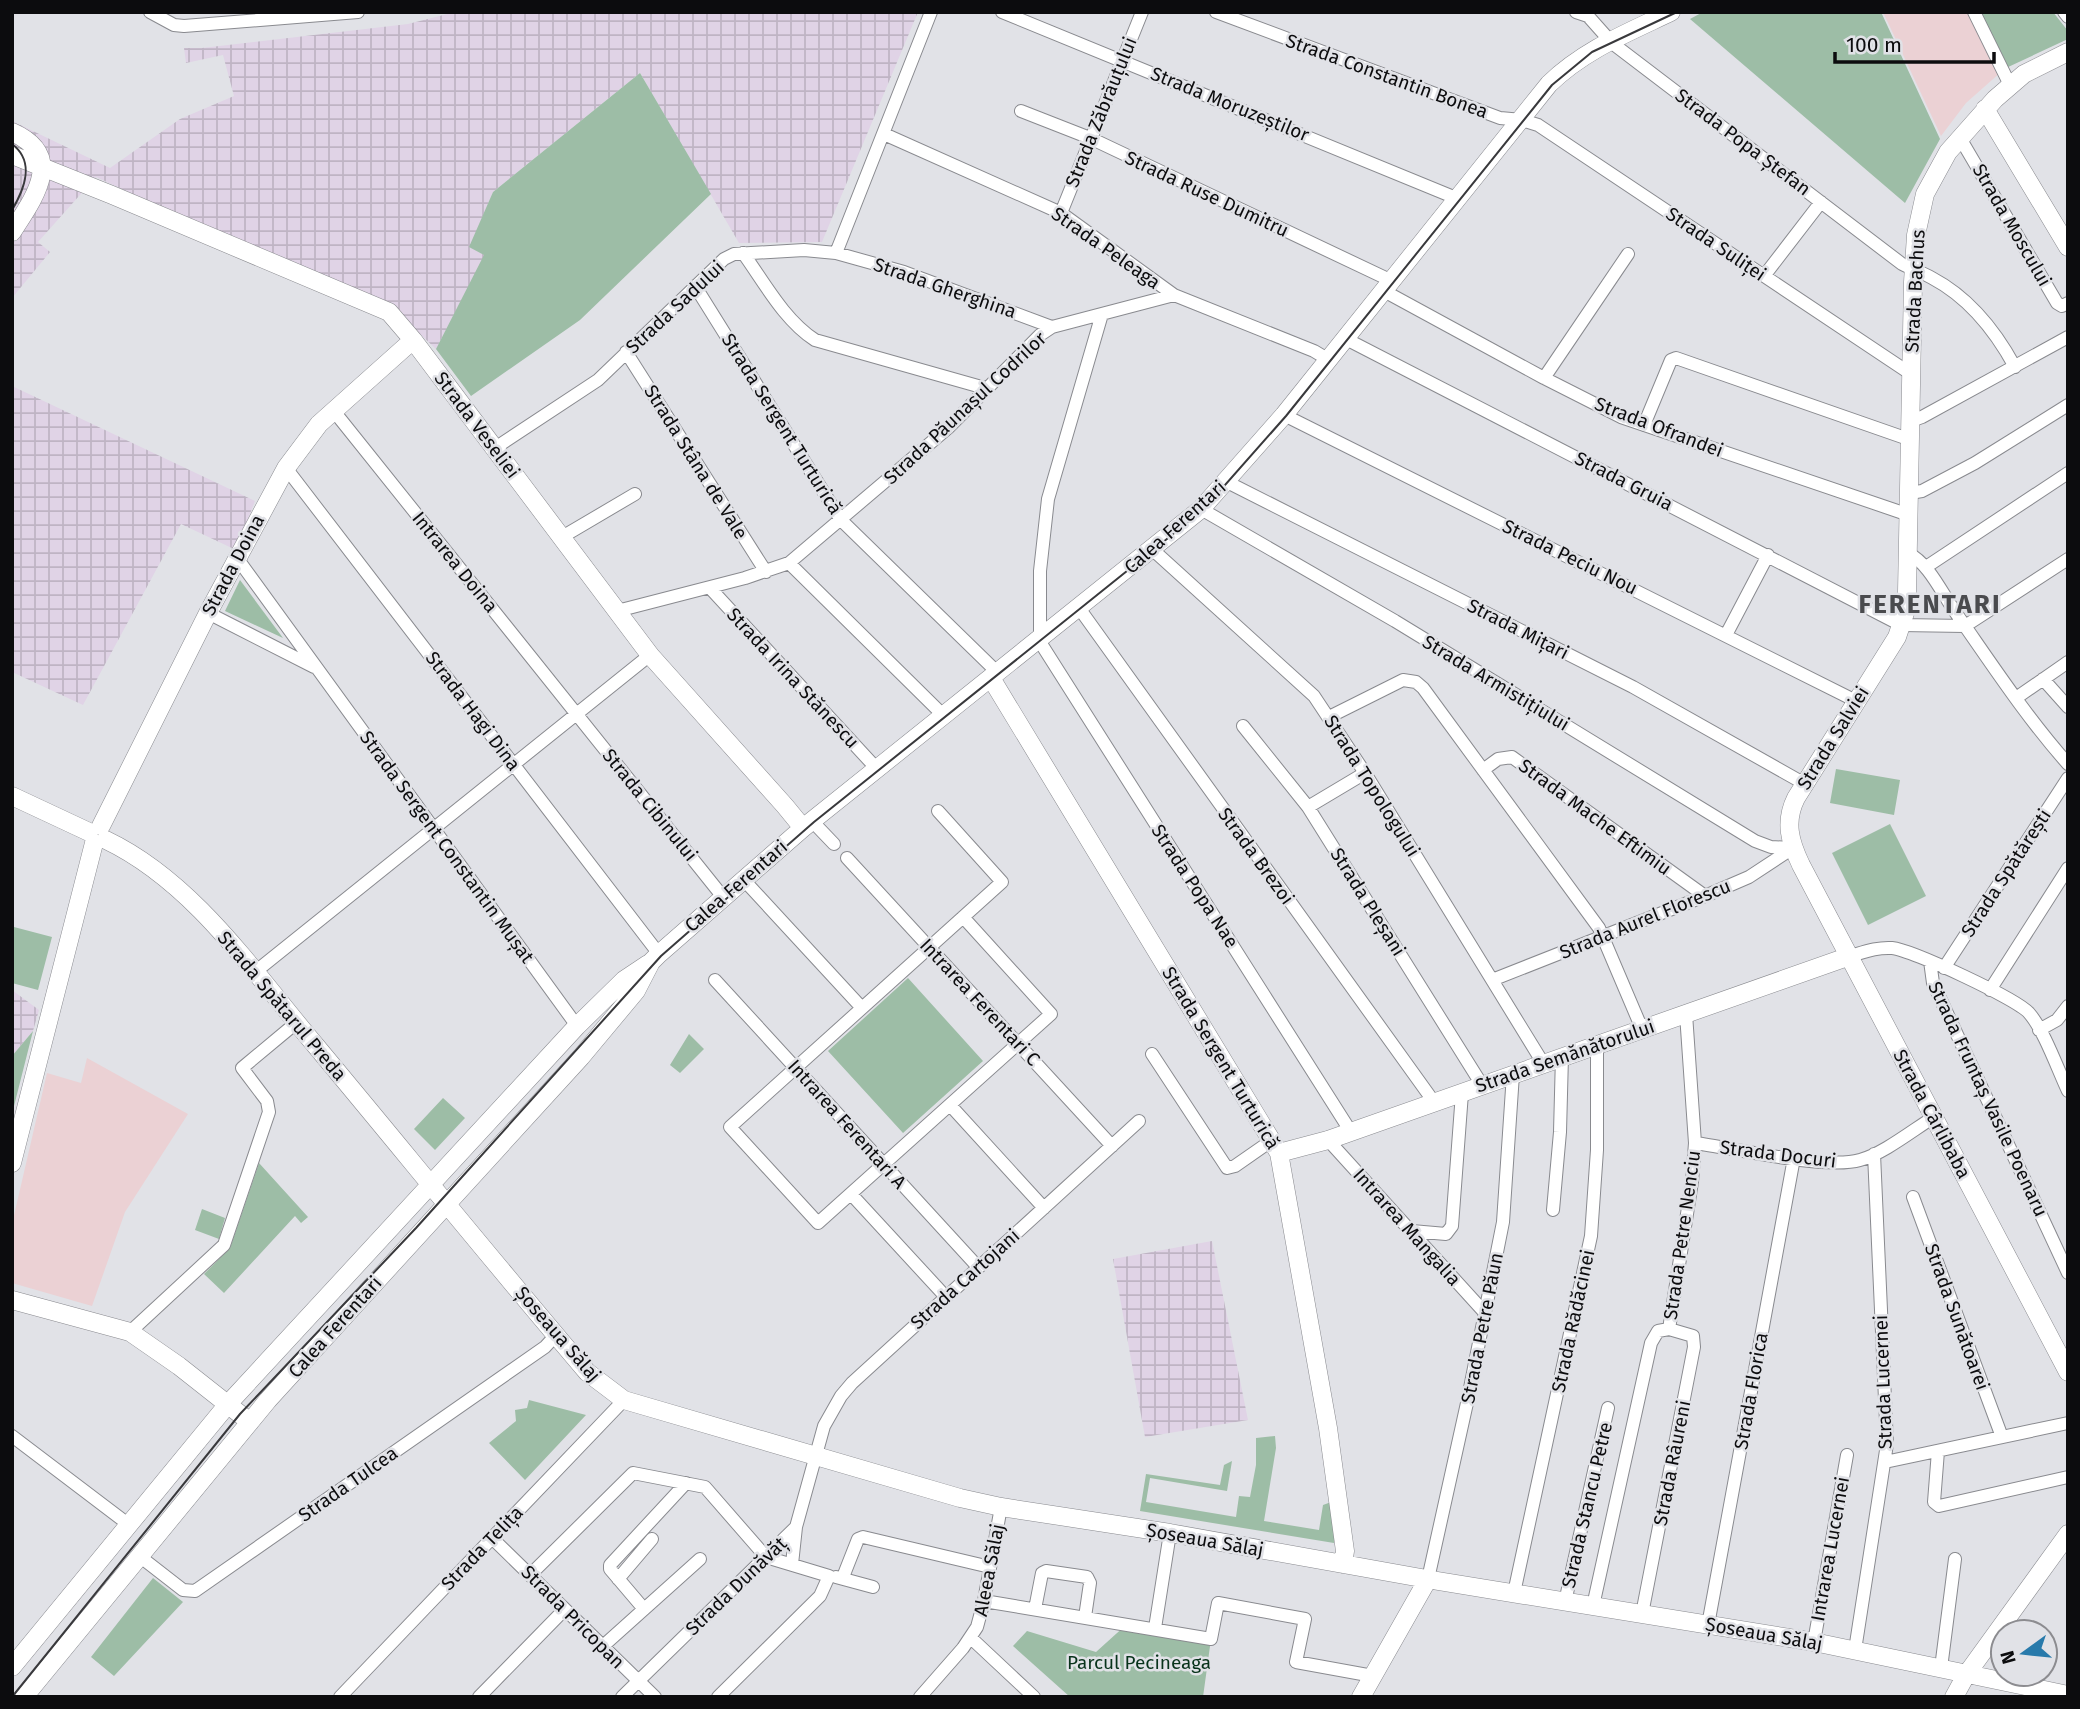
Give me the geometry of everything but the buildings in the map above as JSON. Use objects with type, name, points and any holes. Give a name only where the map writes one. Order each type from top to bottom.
[{"type":"street","points":[[150,12],[174,25],[184,26],[358,12]]},
{"type":"street","points":[[836,253],[931,12]]},
{"type":"street","name":"Strada Moruzeștilor","points":[[1002,12],[1456,198]]},
{"type":"street","name":"Strada Zăbrăuțului","points":[[1061,213],[1142,12]]},
{"type":"street","name":"Strada Constantin Bonea","points":[[1216,12],[1500,118],[1519,120]]},
{"type":"street","name":"Calea Ferentari","points":[[24,1697],[138,1555],[344,1316],[439,1194],[577,1026],[624,980],[655,958],[808,825],[1201,509],[1284,415],[1519,120],[1560,74],[1587,52],[1671,12]]},
{"type":"street","points":[[1974,12],[2010,85]]},
{"type":"street","points":[[2064,12],[2068,17]]},
{"type":"street","name":"Strada Popa Ștefan","points":[[1584,14],[1609,41],[1902,264],[1942,284],[1964,302],[1995,334],[2015,367]]},
{"type":"street","name":"Strada Bachus","points":[[1901,625],[1906,604],[1908,572],[1913,270],[1916,235],[1925,194],[1936,171],[1985,108],[2024,74],[2065,58]]},
{"type":"street","points":[[1985,108],[2062,224],[2068,247]]},
{"type":"street","name":"Strada Ruse Dumitru","points":[[1021,111],[1090,138],[1388,286]]},
{"type":"street","name":"Strada Suliței","points":[[1519,120],[1538,125],[1911,374]]},
{"type":"street","points":[[12,132],[36,148],[42,166],[36,195],[12,232]]},
{"type":"street","name":"Strada Peleaga","points":[[884,134],[1061,213],[1174,295],[1314,351],[1329,360]]},
{"type":"street","name":"Strada Moscului","points":[[1960,138],[2057,303],[2062,306],[2068,303]]},
{"type":"street","name":"Strada Veseliei","points":[[12,155],[385,310],[413,340],[650,655],[786,806],[808,825]]},
{"type":"street","points":[[1764,276],[1821,202]]},
{"type":"street","name":"Strada Sadului","points":[[495,448],[590,386],[724,259],[743,253],[804,250],[836,253]]},
{"type":"street","points":[[743,253],[786,313],[815,340],[985,388]]},
{"type":"street","name":"Strada Gherghina","points":[[836,253],[904,272],[1052,327]]},
{"type":"street","points":[[1544,378],[1628,254]]},
{"type":"street","name":"Strada Sergent Turturică","points":[[695,286],[841,520],[995,675],[1275,1147],[1328,1428],[1345,1551],[1343,1564]]},
{"type":"street","name":"Strada Ofrandei","points":[[1388,286],[1544,378],[1612,412],[1909,515]]},
{"type":"street","name":"Strada Păunașul Codrilor","points":[[617,611],[710,588],[789,563],[948,428],[1029,343],[1052,327],[1174,295]]},
{"type":"street","points":[[1039,640],[1041,548],[1048,499],[1102,314]]},
{"type":"street","points":[[1911,421],[1922,418],[2068,337]]},
{"type":"street","name":"Strada Gruia","points":[[1346,339],[1901,625]]},
{"type":"street","name":"Strada Doina","points":[[12,1163],[97,835],[208,613],[286,468],[308,437],[333,410],[413,340]]},
{"type":"street","name":"Strada Stâna de Vale","points":[[626,352],[766,572]]},
{"type":"street","points":[[1644,425],[1671,360],[1676,358],[1910,440]]},
{"type":"street","points":[[1910,493],[1922,491],[1975,463],[2068,405]]},
{"type":"street","name":"Intrarea Doina","points":[[333,410],[577,714]]},
{"type":"street","name":"Strada Peciu Nou","points":[[1284,415],[1856,701]]},
{"type":"street","name":"Strada Hagi Dina","points":[[286,468],[514,764],[655,958]]},
{"type":"street","points":[[1926,567],[2068,473]]},
{"type":"street","name":"Strada Mițari","points":[[1227,482],[1595,668],[1805,784]]},
{"type":"street","points":[[562,537],[635,494]]},
{"type":"street","name":"Strada Armistițiului","points":[[1201,509],[1395,621],[1755,841],[1795,852]]},
{"type":"street","name":"Strada Topologului","points":[[1153,550],[1304,685],[1329,717],[1543,1063]]},
{"type":"street","points":[[1908,553],[1918,558],[1926,567],[2016,698],[2068,764]]},
{"type":"street","points":[[1726,635],[1768,555]]},
{"type":"street","name":"Strada Sergent Constantin Mușat","points":[[237,558],[577,1026]]},
{"type":"street","points":[[1901,625],[1965,626],[2068,559]]},
{"type":"street","points":[[789,563],[944,716]]},
{"type":"street","points":[[1908,572],[1935,583]]},
{"type":"street","name":"Strada Irina Stănescu","points":[[710,588],[877,769]]},
{"type":"street","name":"Strada Brezoi","points":[[1079,608],[1434,1102]]},
{"type":"street","name":"Strada Sergent Constantin Mușat","points":[[208,613],[316,668]]},
{"type":"street","name":"Strada Salviei","points":[[1795,852],[1789,831],[1790,814],[1805,784],[1901,625]]},
{"type":"street","name":"Strada Popa Nae","points":[[1039,640],[1046,655],[1351,1132]]},
{"type":"street","points":[[255,972],[650,655]]},
{"type":"street","points":[[2016,698],[2068,662]]},
{"type":"street","points":[[2043,679],[2068,707]]},
{"type":"street","points":[[1329,717],[1397,682],[1410,680],[1423,688],[1604,936],[1642,1029]]},
{"type":"street","name":"Strada Cibinului","points":[[577,714],[723,897]]},
{"type":"street","name":"Strada Pleșani","points":[[1243,726],[1308,807],[1482,1086]]},
{"type":"street","name":"Strada Mache Eftimiu","points":[[1483,771],[1499,759],[1512,757],[1706,896]]},
{"type":"street","points":[[1308,807],[1365,773]]},
{"type":"street","name":"Strada Spătărești","points":[[1944,968],[2068,778]]},
{"type":"street","name":"Strada Spătarul Preda","points":[[12,796],[97,835],[141,860],[180,890],[255,972],[439,1194]]},
{"type":"street","points":[[938,811],[1002,882],[929,947],[730,1127],[818,1223],[1051,1014],[963,917]]},
{"type":"street","points":[[808,825],[834,844]]},
{"type":"street","name":"Strada Aurel Florescu","points":[[1493,980],[1706,896],[1795,852]]},
{"type":"street","name":"Strada Cârlibaba","points":[[1795,852],[2068,1371]]},
{"type":"street","name":"Intrarea Ferentari C","points":[[847,858],[1112,1146]]},
{"type":"street","points":[[1990,990],[2068,868]]},
{"type":"street","points":[[743,880],[862,1008]]},
{"type":"street","points":[[1850,956],[1891,948],[1930,961],[2027,1010],[2068,1091]]},
{"type":"street","name":"Strada Semănătorului","points":[[1275,1147],[1328,1140],[1850,956]]},
{"type":"street","name":"Calea Ferentari","points":[[12,1667],[228,1404],[439,1194],[628,1000],[655,958]]},
{"type":"street","name":"Strada Fruntaș Vasile Poenaru","points":[[1930,961],[1933,983],[2068,1273]]},
{"type":"street","name":"Intrarea Ferentari A","points":[[715,980],[978,1267]]},
{"type":"street","points":[[2039,1030],[2057,1020],[2068,1006]]},
{"type":"street","name":"Strada Petre Nenciu","points":[[1593,1606],[1651,1343],[1658,1331],[1669,1329],[1692,1182],[1695,1143],[1686,1014]]},
{"type":"street","points":[[130,1332],[224,1245],[269,1118],[267,1101],[242,1068],[296,1023]]},
{"type":"street","name":"Strada Rădăcinei","points":[[1514,1593],[1591,1236],[1597,1150],[1597,1044]]},
{"type":"street","points":[[1152,1054],[1227,1168],[1275,1147]]},
{"type":"street","points":[[1553,1210],[1560,1132],[1562,1056]]},
{"type":"street","name":"Strada Petre Păun","points":[[1428,1579],[1486,1314],[1503,1222],[1513,1074]]},
{"type":"street","points":[[1412,1231],[1446,1234],[1452,1226],[1462,1093]]},
{"type":"street","points":[[950,1105],[1044,1208]]},
{"type":"street","name":"Strada Docuri","points":[[1695,1143],[1794,1158],[1849,1162],[1874,1154],[1934,1117]]},
{"type":"street","name":"Strada Cartojani","points":[[815,1456],[824,1426],[841,1396],[864,1371],[1139,1121]]},
{"type":"street","name":"Intrarea Mangalia","points":[[1328,1140],[1486,1314]]},
{"type":"street","name":"Strada Lucernei","points":[[1856,1650],[1885,1462],[1886,1430],[1874,1154]]},
{"type":"street","name":"Strada Florica","points":[[1709,1625],[1794,1158]]},
{"type":"street","name":"Șoseaua Sălaj","points":[[439,1194],[587,1372],[624,1400],[960,1498],[1001,1507],[1814,1642],[2067,1696]]},
{"type":"street","points":[[851,1194],[945,1296]]},
{"type":"street","name":"Strada Sunătoarei","points":[[1913,1198],[2002,1437]]},
{"type":"street","points":[[12,1300],[130,1332],[250,1422]]},
{"type":"street","name":"Strada Râureni","points":[[1642,1614],[1694,1347],[1693,1336],[1669,1329]]},
{"type":"street","name":"Strada Tulcea","points":[[138,1555],[183,1590],[195,1591],[545,1348],[556,1335]]},
{"type":"street","name":"Strada Telița","points":[[340,1697],[624,1400]]},
{"type":"street","name":"Strada Stancu Petre","points":[[1565,1602],[1608,1408]]},
{"type":"street","points":[[1885,1462],[2068,1423]]},
{"type":"street","points":[[12,1436],[128,1524]]},
{"type":"street","points":[[1938,1451],[1934,1502],[1939,1506],[2068,1477]]},
{"type":"street","name":"Intrarea Lucernei","points":[[1814,1642],[1847,1455]]},
{"type":"street","name":"Strada Dunăvăț","points":[[622,1697],[796,1527],[815,1456]]},
{"type":"street","points":[[530,1574],[633,1473],[705,1487],[766,1557],[873,1587]]},
{"type":"street","points":[[644,1609],[610,1569],[610,1565],[687,1483]]},
{"type":"street","name":"Aleea Sălaj","points":[[920,1697],[971,1638],[981,1619],[1001,1507]]},
{"type":"street","points":[[792,1564],[796,1527]]},
{"type":"street","points":[[1155,1628],[1170,1533]]},
{"type":"street","points":[[1954,1697],[1966,1675],[2068,1534]]},
{"type":"street","points":[[843,1577],[858,1539],[863,1537],[990,1567]]},
{"type":"street","name":"Strada Pricopan","points":[[492,1538],[655,1697]]},
{"type":"street","points":[[618,1579],[652,1539]]},
{"type":"street","points":[[603,1646],[700,1559]]},
{"type":"street","points":[[1941,1668],[1955,1559]]},
{"type":"street","points":[[1035,1609],[1042,1573],[1046,1571],[1087,1577],[1090,1583],[1085,1617]]},
{"type":"street","points":[[718,1697],[820,1596],[829,1576]]},
{"type":"street","points":[[984,1601],[1211,1639],[1217,1603],[1305,1619],[1296,1662],[1369,1690],[1428,1579]]},
{"type":"street","points":[[479,1697],[565,1609]]},
{"type":"street","points":[[971,1638],[1034,1697]]},
{"type":"shaded area","points":[[455,12],[918,12],[822,242],[739,243],[640,73],[493,192],[470,247],[485,255],[436,349],[406,321],[96,177],[38,242],[50,252],[12,298],[12,121],[110,168],[180,119],[234,96],[223,55],[186,63],[184,48],[408,24]]},
{"type":"shaded area","points":[[1883,12],[1972,12],[2001,72],[1966,103],[1941,136]]},
{"type":"shaded area","points":[[12,386],[255,501],[236,550],[181,524],[83,705],[12,672]]},
{"type":"shaded area","points":[[12,990],[39,1010],[33,1031],[12,1056]]},
{"type":"shaded area","points":[[87,1058],[188,1114],[125,1212],[92,1306],[12,1283],[12,1224],[47,1073],[81,1083]]},
{"type":"shaded area","points":[[1212,1241],[1248,1420],[1145,1437],[1113,1259]]},
{"type":"green space","points":[[1703,12],[1881,12],[1940,139],[1905,203],[1690,19]]},
{"type":"green space","points":[[1979,12],[2053,12],[2068,31],[2068,39],[2006,68]]},
{"type":"green space","points":[[640,73],[711,194],[580,320],[471,396],[436,349],[484,255],[469,247],[493,192]]},
{"type":"green space","points":[[240,580],[283,638],[225,611]]},
{"type":"green space","points":[[1836,769],[1900,780],[1894,815],[1830,803]]},
{"type":"green space","points":[[1890,824],[1926,896],[1868,925],[1832,853]]},
{"type":"green space","points":[[14,927],[52,937],[38,990],[12,983]]},
{"type":"green space","points":[[908,978],[983,1061],[903,1133],[828,1051]]},
{"type":"green space","points":[[33,1031],[12,1114],[12,1056]]},
{"type":"green space","points":[[689,1034],[704,1049],[680,1073],[670,1065]]},
{"type":"green space","points":[[443,1098],[465,1118],[435,1150],[414,1129]]},
{"type":"green space","points":[[259,1163],[308,1217],[301,1223],[295,1216],[224,1293],[204,1274],[230,1248]]},
{"type":"green space","points":[[202,1209],[225,1218],[219,1239],[195,1230]]},
{"type":"green space","points":[[529,1400],[586,1415],[525,1480],[489,1443],[516,1421],[515,1410],[527,1408]]},
{"type":"green space","points":[[1275,1436],[1276,1448],[1264,1521],[1319,1530],[1323,1505],[1334,1501],[1334,1543],[1140,1511],[1146,1474],[1220,1485],[1224,1465],[1232,1461],[1227,1491],[1150,1478],[1146,1502],[1236,1517],[1239,1496],[1250,1497],[1256,1465],[1256,1438]]},
{"type":"green space","points":[[153,1578],[183,1602],[114,1676],[91,1657]]},
{"type":"green space","name":"Parcul Pecineaga","points":[[1127,1624],[1211,1639],[1203,1697],[1070,1697],[1013,1646],[1027,1631],[1096,1652]]},
{"type":"tram line","points":[[12,1697],[240,1414],[416,1228],[661,956],[814,822],[1203,510],[1286,416],[1552,85],[1592,52],[1677,12]]},
{"type":"tram line","points":[[12,144],[24,159],[26,168],[24,185],[12,210]]},
{"type":"district","name":"FERENTARI","points":[[1930,604]]}]
